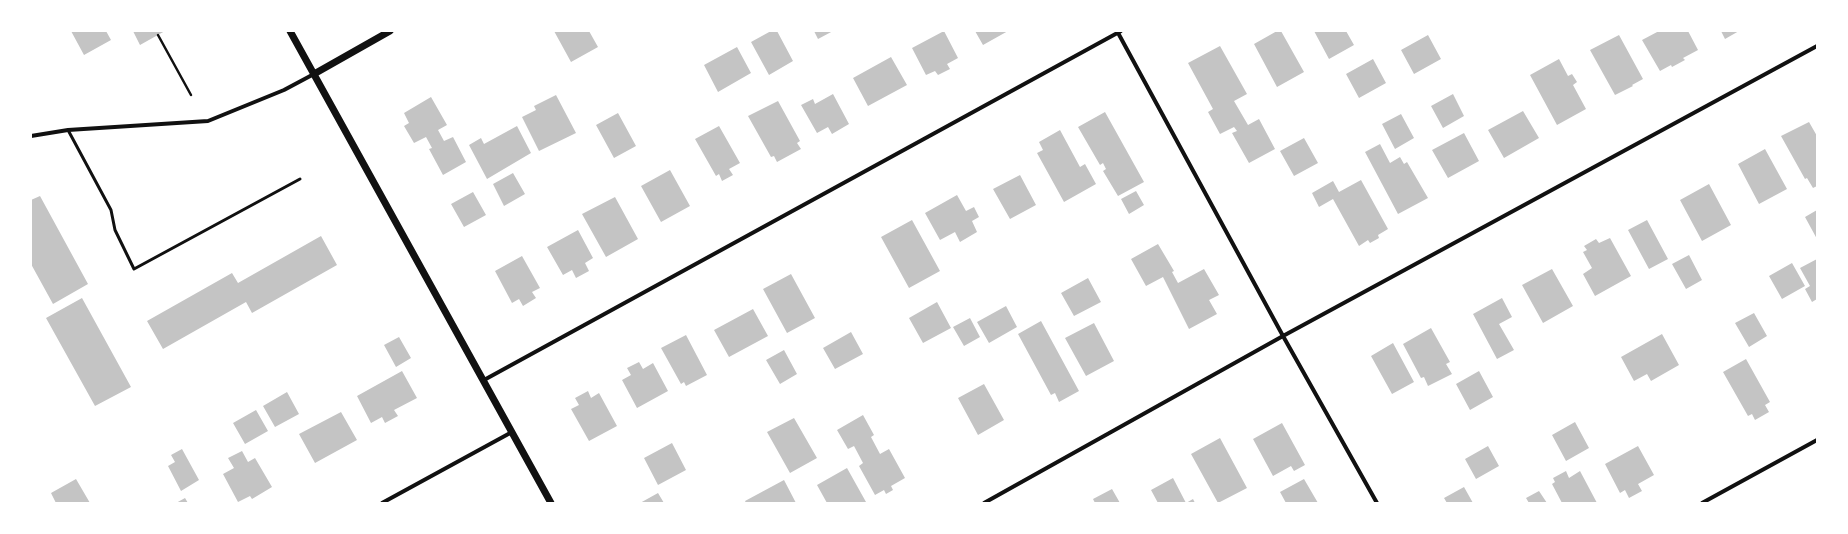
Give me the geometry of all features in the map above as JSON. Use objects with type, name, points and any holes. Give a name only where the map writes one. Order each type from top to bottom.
[{"type":"street","points":[[290,31],[551,503]]},
{"type":"street","points":[[31,136],[68,130],[208,121],[284,90],[390,31]]},
{"type":"street","points":[[484,380],[1119,32],[1283,336],[1377,503]]},
{"type":"street","points":[[984,503],[1283,336],[1817,46]]},
{"type":"street","points":[[382,503],[512,432]]},
{"type":"street","points":[[1702,503],[1817,440]]},
{"type":"lane","points":[[68,130],[111,210],[115,230],[134,269],[300,179]]},
{"type":"path","points":[[158,35],[191,95]]},
{"type":"building","points":[[71,31],[106,31],[111,40],[84,55]]},
{"type":"building","points":[[133,31],[165,31],[140,45]]},
{"type":"building","points":[[554,31],[589,31],[598,47],[571,62]]},
{"type":"building","points":[[771,31],[777,31],[793,61],[769,75],[751,42]]},
{"type":"building","points":[[814,31],[833,31],[818,39]]},
{"type":"building","points":[[944,31],[958,58],[947,64],[950,69],[938,75],[935,71],[926,75],[912,48]]},
{"type":"building","points":[[975,31],[1008,31],[983,45]]},
{"type":"building","points":[[1277,31],[1281,31],[1304,72],[1277,87],[1254,44]]},
{"type":"building","points":[[1314,31],[1346,31],[1354,45],[1329,59]]},
{"type":"building","points":[[1659,31],[1688,31],[1698,50],[1683,58],[1685,60],[1660,71],[1642,40]]},
{"type":"building","points":[[1721,31],[1739,31],[1725,39]]},
{"type":"building","points":[[1428,35],[1441,59],[1414,74],[1401,50]]},
{"type":"building","points":[[1619,35],[1643,79],[1615,95],[1590,50]]},
{"type":"building","points":[[1220,46],[1247,94],[1234,101],[1248,125],[1259,119],[1275,149],[1249,163],[1232,133],[1237,131],[1234,127],[1220,134],[1208,112],[1213,109],[1188,63]]},
{"type":"building","points":[[737,47],[751,73],[718,92],[704,65]]},
{"type":"building","points":[[891,57],[907,85],[868,106],[853,78]]},
{"type":"building","points":[[1373,59],[1386,83],[1359,98],[1346,74]]},
{"type":"building","points":[[1559,59],[1568,76],[1572,74],[1577,82],[1573,85],[1586,109],[1557,125],[1530,75]]},
{"type":"building","points":[[833,94],[849,124],[832,134],[828,127],[817,133],[801,105],[813,99],[815,104]]},
{"type":"building","points":[[1453,94],[1464,116],[1443,128],[1431,106]]},
{"type":"building","points":[[556,95],[576,133],[539,151],[522,117],[536,110],[534,106]]},
{"type":"building","points":[[431,97],[447,125],[438,130],[444,141],[453,137],[466,162],[443,175],[429,149],[432,148],[426,137],[414,143],[404,126],[409,123],[404,113]]},
{"type":"building","points":[[778,101],[800,141],[797,143],[801,149],[777,162],[774,156],[771,157],[748,116]]},
{"type":"building","points":[[1523,111],[1539,138],[1504,158],[1488,130]]},
{"type":"building","points":[[1105,112],[1144,182],[1118,196],[1103,171],[1106,169],[1103,163],[1100,165],[1078,127]]},
{"type":"building","points":[[618,113],[636,146],[614,158],[596,125]]},
{"type":"building","points":[[1401,114],[1414,138],[1395,149],[1382,124]]},
{"type":"building","points":[[1809,122],[1817,136],[1817,186],[1813,188],[1807,178],[1805,179],[1781,136]]},
{"type":"building","points":[[517,126],[531,153],[487,179],[469,145],[481,138],[484,144]]},
{"type":"building","points":[[719,126],[740,163],[729,169],[733,175],[722,181],[719,174],[716,176],[695,139]]},
{"type":"building","points":[[1060,130],[1080,167],[1085,164],[1096,184],[1064,202],[1037,153],[1043,150],[1039,142]]},
{"type":"building","points":[[1464,133],[1479,161],[1448,178],[1432,150]]},
{"type":"building","points":[[1304,138],[1318,163],[1294,176],[1280,151]]},
{"type":"building","points":[[1380,144],[1390,163],[1400,157],[1404,164],[1407,162],[1428,198],[1398,214],[1365,152]]},
{"type":"building","points":[[1765,149],[1787,189],[1759,204],[1738,164]]},
{"type":"building","points":[[670,170],[690,206],[661,222],[641,186]]},
{"type":"building","points":[[513,173],[525,194],[504,206],[493,184]]},
{"type":"building","points":[[1020,175],[1036,205],[1010,219],[993,189]]},
{"type":"building","points":[[1361,180],[1388,229],[1378,235],[1379,238],[1370,243],[1368,240],[1359,246],[1333,199],[1319,207],[1312,193],[1333,181],[1339,192]]},
{"type":"building","points":[[1709,184],[1731,225],[1702,241],[1680,200]]},
{"type":"building","points":[[1136,191],[1144,205],[1129,214],[1121,199]]},
{"type":"building","points":[[473,192],[486,215],[464,227],[451,204]]},
{"type":"building","points":[[957,195],[966,211],[974,207],[979,217],[972,221],[977,232],[960,242],[955,232],[940,240],[925,213]]},
{"type":"building","points":[[40,196],[88,284],[53,304],[31,264],[31,200]]},
{"type":"building","points":[[615,197],[638,239],[606,257],[582,214]]},
{"type":"building","points":[[1817,210],[1817,239],[1805,217]]},
{"type":"building","points":[[912,220],[940,271],[909,288],[881,237]]},
{"type":"building","points":[[1647,220],[1668,259],[1649,269],[1628,230]]},
{"type":"building","points":[[578,230],[593,258],[585,263],[589,271],[576,278],[572,270],[563,275],[547,247]]},
{"type":"building","points":[[321,236],[337,265],[252,313],[246,302],[163,349],[147,321],[232,273],[238,283]]},
{"type":"building","points":[[1610,238],[1631,276],[1595,296],[1583,274],[1592,268],[1583,252],[1587,250],[1584,246],[1596,239],[1599,243]]},
{"type":"building","points":[[1158,244],[1174,271],[1172,272],[1178,283],[1204,269],[1219,295],[1209,300],[1217,314],[1189,329],[1163,277],[1146,286],[1131,259]]},
{"type":"building","points":[[1689,255],[1702,280],[1686,289],[1672,264]]},
{"type":"building","points":[[522,256],[540,288],[532,292],[536,298],[523,306],[519,299],[512,303],[495,271]]},
{"type":"building","points":[[1817,259],[1817,299],[1812,302],[1805,289],[1810,286],[1800,268]]},
{"type":"building","points":[[1792,263],[1805,286],[1782,299],[1769,276]]},
{"type":"building","points":[[1552,269],[1573,306],[1543,323],[1522,285]]},
{"type":"building","points":[[791,274],[815,318],[787,333],[763,289]]},
{"type":"building","points":[[1088,278],[1101,302],[1074,316],[1061,293]]},
{"type":"building","points":[[82,298],[131,387],[95,406],[46,318]]},
{"type":"building","points":[[1502,298],[1512,317],[1499,324],[1514,350],[1497,359],[1473,314]]},
{"type":"building","points":[[937,302],[951,328],[923,343],[909,318]]},
{"type":"building","points":[[1006,306],[1017,327],[989,343],[977,322]]},
{"type":"building","points":[[753,309],[768,336],[729,357],[714,330]]},
{"type":"building","points":[[1754,313],[1767,336],[1749,347],[1735,323]]},
{"type":"building","points":[[970,318],[980,337],[964,346],[953,327]]},
{"type":"building","points":[[1041,321],[1079,391],[1059,402],[1055,393],[1051,395],[1018,334]]},
{"type":"building","points":[[1094,323],[1114,361],[1086,376],[1065,338]]},
{"type":"building","points":[[1431,328],[1450,362],[1446,364],[1452,374],[1428,386],[1424,377],[1421,378],[1403,344]]},
{"type":"building","points":[[851,332],[863,354],[835,369],[823,348]]},
{"type":"building","points":[[1662,334],[1679,365],[1651,381],[1647,374],[1634,381],[1621,357]]},
{"type":"building","points":[[686,335],[707,375],[686,386],[684,382],[681,384],[661,348]]},
{"type":"building","points":[[399,337],[411,358],[396,367],[384,345]]},
{"type":"building","points":[[1393,343],[1414,382],[1392,394],[1371,356]]},
{"type":"building","points":[[784,350],[797,374],[780,384],[766,360]]},
{"type":"building","points":[[1746,359],[1770,402],[1765,405],[1769,412],[1755,420],[1752,414],[1748,416],[1723,372]]},
{"type":"building","points":[[639,362],[643,369],[653,363],[668,391],[637,408],[622,380],[631,375],[627,368]]},
{"type":"building","points":[[402,371],[417,398],[394,410],[398,416],[385,423],[382,417],[371,423],[357,396]]},
{"type":"building","points":[[1479,371],[1493,397],[1470,410],[1456,384]]},
{"type":"building","points":[[984,384],[1004,420],[978,435],[958,398]]},
{"type":"building","points":[[588,391],[591,398],[599,393],[617,426],[589,441],[571,409],[579,405],[575,398]]},
{"type":"building","points":[[287,392],[299,414],[275,427],[263,406]]},
{"type":"building","points":[[256,410],[268,431],[245,444],[233,423]]},
{"type":"building","points":[[341,412],[357,440],[315,463],[299,434]]},
{"type":"building","points":[[863,415],[874,435],[871,437],[880,454],[889,449],[905,478],[891,486],[893,490],[886,494],[884,490],[875,495],[859,466],[863,463],[854,446],[848,449],[837,430]]},
{"type":"building","points":[[794,418],[817,458],[790,473],[767,432]]},
{"type":"building","points":[[1575,422],[1589,448],[1566,461],[1552,435]]},
{"type":"building","points":[[1282,423],[1305,465],[1294,471],[1291,466],[1273,476],[1253,439]]},
{"type":"building","points":[[1220,438],[1247,488],[1218,503],[1191,454]]},
{"type":"building","points":[[672,443],[686,470],[658,485],[644,458]]},
{"type":"building","points":[[1488,446],[1499,466],[1476,479],[1465,459]]},
{"type":"building","points":[[1638,446],[1654,475],[1638,484],[1642,491],[1629,498],[1625,490],[1620,493],[1605,464]]},
{"type":"building","points":[[182,449],[199,480],[181,491],[168,466],[175,462],[171,455]]},
{"type":"building","points":[[242,451],[248,462],[255,458],[272,487],[252,499],[250,496],[238,502],[223,474],[234,468],[228,458]]},
{"type":"building","points":[[847,468],[866,502],[827,503],[817,485]]},
{"type":"building","points":[[1566,471],[1569,478],[1580,471],[1597,503],[1562,503],[1552,484],[1555,482],[1553,478]]},
{"type":"building","points":[[1173,478],[1186,503],[1158,503],[1151,490]]},
{"type":"building","points":[[76,479],[90,503],[56,503],[51,493]]},
{"type":"building","points":[[1304,479],[1318,503],[1286,503],[1280,492]]},
{"type":"building","points":[[784,480],[796,503],[746,503],[745,501]]},
{"type":"building","points":[[1464,487],[1473,503],[1447,503],[1444,498]]},
{"type":"building","points":[[1112,489],[1120,503],[1095,503],[1093,499]]},
{"type":"building","points":[[1539,491],[1547,503],[1529,503],[1526,498]]},
{"type":"building","points":[[658,493],[664,503],[640,503]]},
{"type":"building","points":[[185,498],[188,503],[176,503]]},
{"type":"building","points":[[1193,499],[1195,503],[1186,503]]}]
